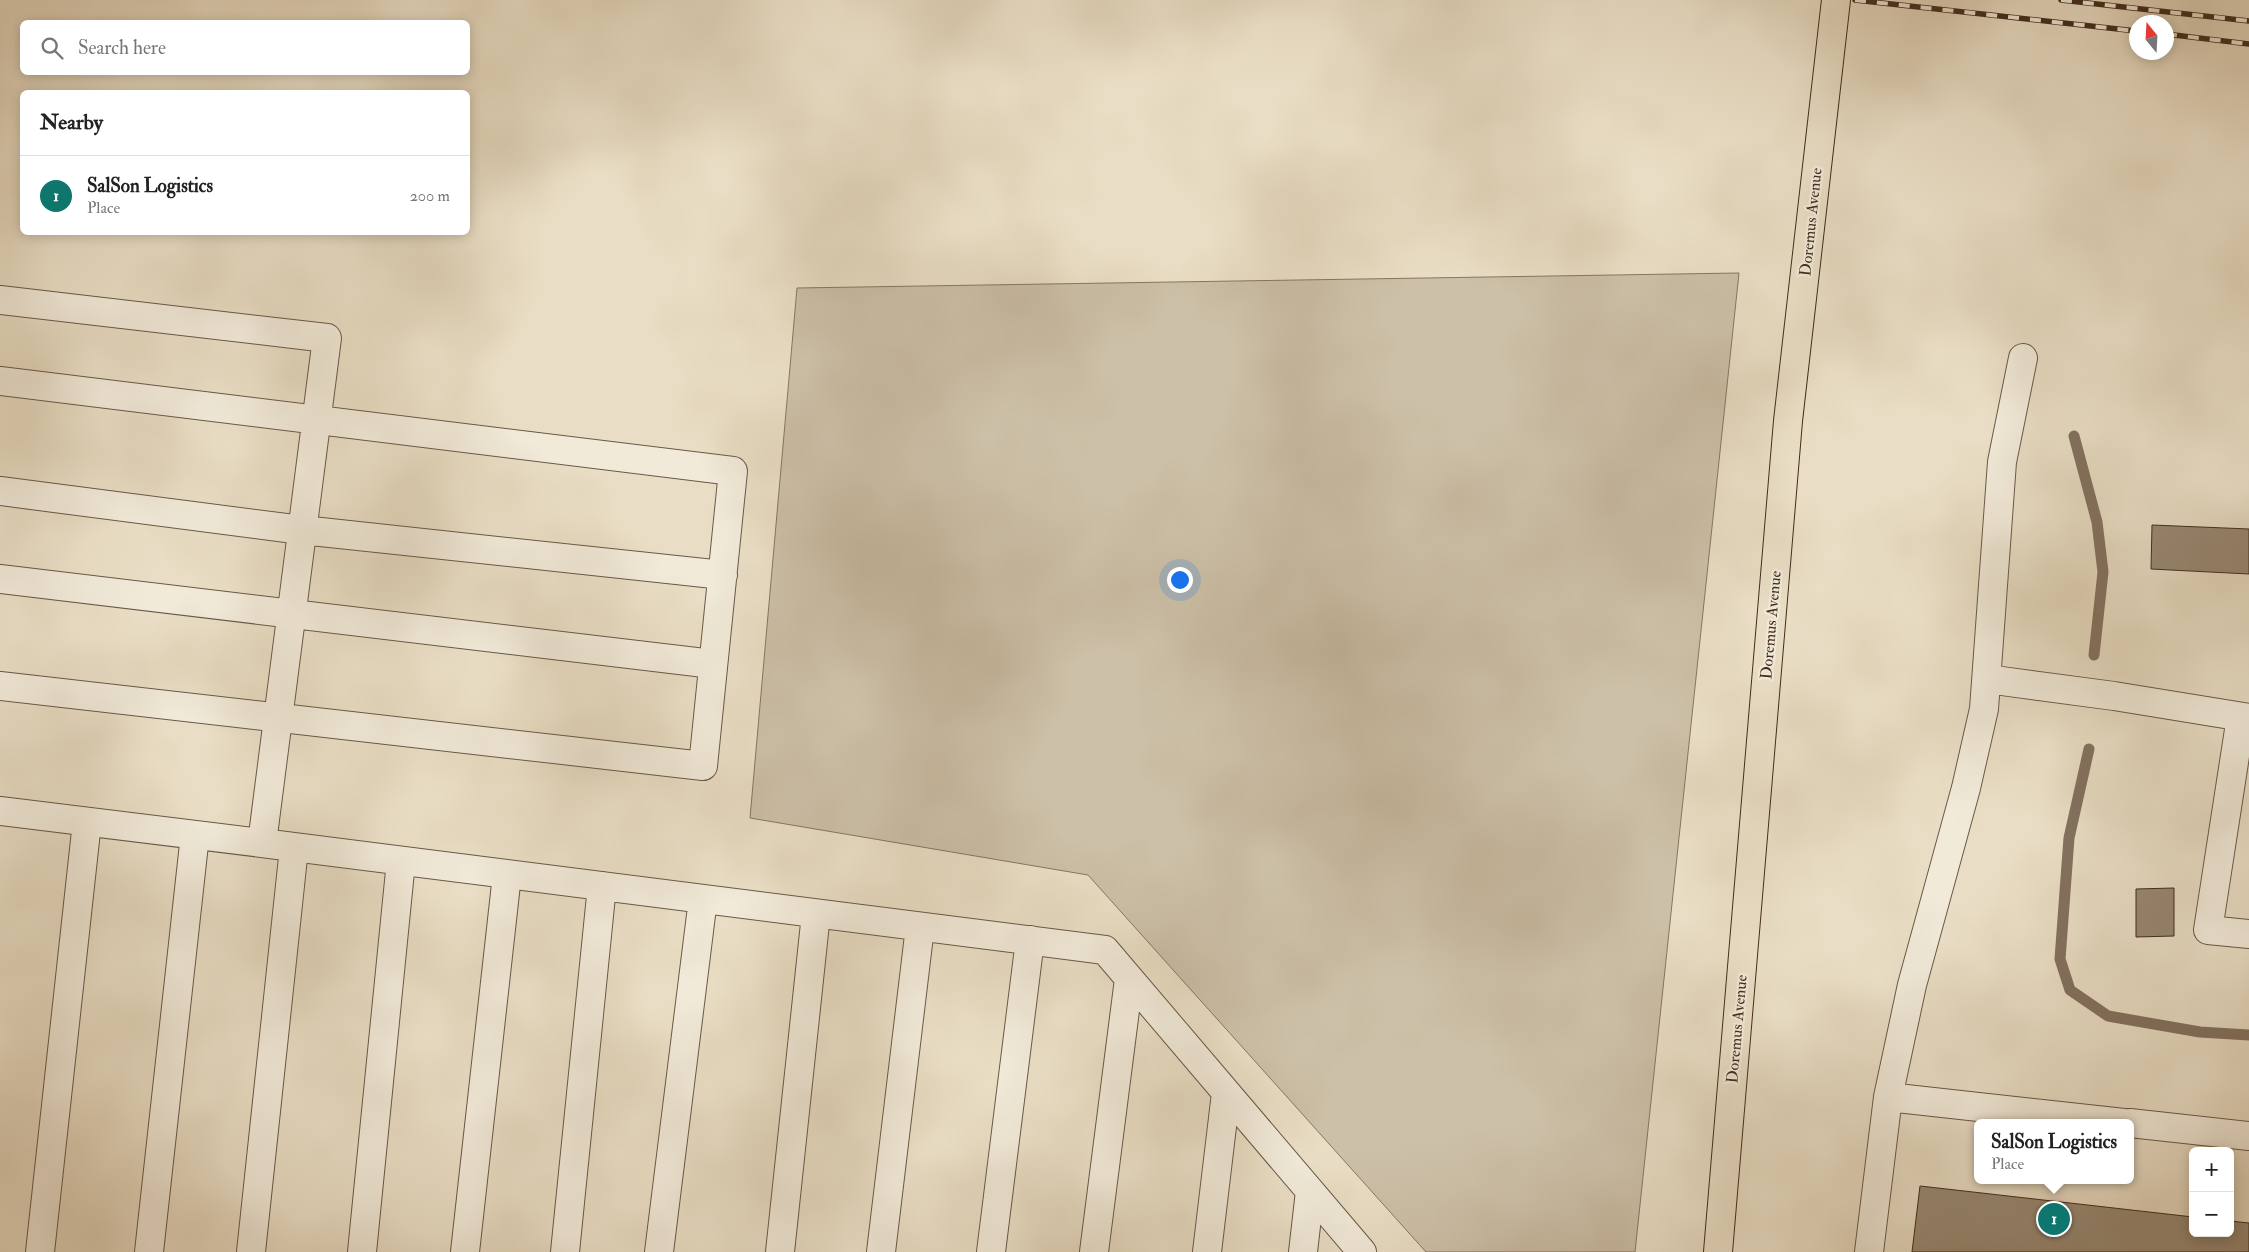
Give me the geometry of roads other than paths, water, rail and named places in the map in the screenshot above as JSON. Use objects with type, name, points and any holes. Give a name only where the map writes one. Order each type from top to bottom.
[{"type":"main road","name":"Doremus Avenue","points":[[1718,1252],[1788,421],[1836,0]]},
{"type":"lane","points":[[0,300],[327,338],[262,843]]},
{"type":"lane","points":[[1869,1252],[1888,1097],[1912,985],[1966,788],[1984,709],[2002,462],[2023,358]]},
{"type":"lane","points":[[0,381],[733,471],[703,766],[0,686]]},
{"type":"lane","points":[[0,490],[302,530],[723,575]]},
{"type":"lane","points":[[0,579],[713,664]]},
{"type":"lane","points":[[1987,679],[2114,696],[2245,718],[2208,930],[2249,934]]},
{"type":"lane","points":[[0,811],[1105,950],[1362,1252]]},
{"type":"lane","points":[[40,1252],[87,822]]},
{"type":"lane","points":[[149,1252],[195,835]]},
{"type":"lane","points":[[251,1252],[294,848]]},
{"type":"lane","points":[[362,1252],[401,861]]},
{"type":"lane","points":[[465,1252],[507,875]]},
{"type":"lane","points":[[565,1252],[602,886]]},
{"type":"lane","points":[[659,1252],[703,900]]},
{"type":"lane","points":[[780,1252],[816,914]]},
{"type":"lane","points":[[881,1252],[920,926]]},
{"type":"lane","points":[[990,1252],[1030,940]]},
{"type":"lane","points":[[1094,1252],[1129,979]]},
{"type":"lane","points":[[1207,1252],[1226,1093]]},
{"type":"lane","points":[[1888,1097],[2088,1119]]},
{"type":"lane","points":[[2134,1123],[2249,1136]]},
{"type":"lane","points":[[1303,1252],[1310,1192]]},
{"type":"waterway","points":[[2074,436],[2097,522],[2103,572],[2094,655]]},
{"type":"waterway","points":[[2089,749],[2069,838],[2060,959],[2070,990],[2108,1016],[2200,1032],[2249,1035]]},
{"type":"railway","points":[[1855,0],[2129,30]]},
{"type":"railway","points":[[2061,0],[2249,21]]},
{"type":"railway","points":[[2174,35],[2249,44]]},
{"type":"place","name":"SalSon Logistics","points":[[2054,1219]]}]
